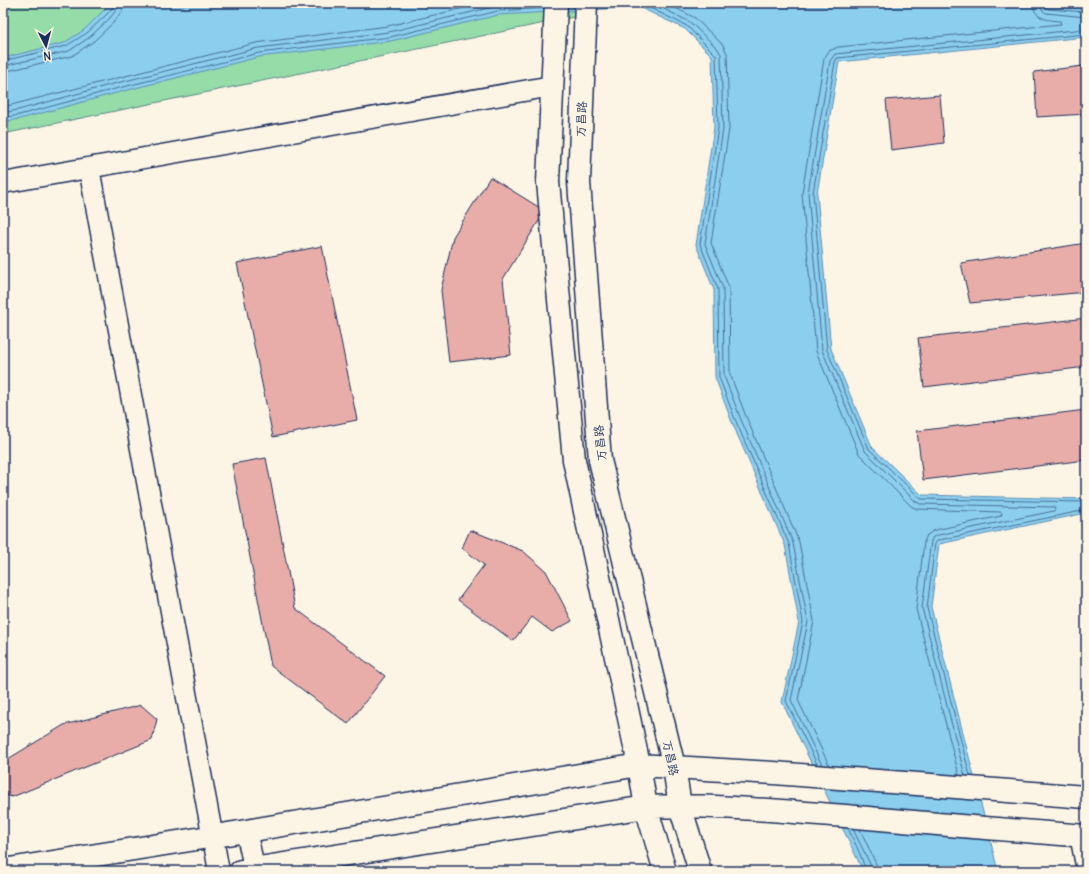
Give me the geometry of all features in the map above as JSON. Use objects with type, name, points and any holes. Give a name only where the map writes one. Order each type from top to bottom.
[{"type":"street","points":[[556,3],[548,182],[574,460],[639,765],[646,807],[665,871]]},
{"type":"street","name":"万昌路","points":[[586,3],[579,182],[600,460],[674,767],[680,806],[700,871]]},
{"type":"street","points":[[3,183],[552,86]]},
{"type":"street","points":[[89,168],[219,871]]},
{"type":"street","points":[[3,870],[213,837],[639,765],[774,773],[1086,797]]},
{"type":"street","points":[[246,831],[250,870],[646,807],[680,806],[780,811],[1083,836],[1086,865]]},
{"type":"green space","points":[[3,3],[580,3],[579,16],[3,134]]},
{"type":"water","points":[[111,3],[1029,3],[1086,9],[1086,37],[839,62],[817,194],[831,349],[872,447],[922,495],[1086,499],[1086,513],[939,544],[931,607],[998,871],[863,871],[782,702],[799,622],[785,545],[731,420],[715,377],[714,290],[696,245],[714,127],[712,56],[685,29],[639,7],[498,15],[391,41],[259,57],[20,119],[3,122],[3,58],[64,43],[84,30]]},
{"type":"building","points":[[1083,66],[1086,114],[1037,117],[1034,72]]},
{"type":"building","points":[[940,95],[944,143],[891,150],[886,100]]},
{"type":"building","points":[[490,177],[545,211],[503,279],[511,355],[449,362],[441,290],[453,237]]},
{"type":"building","points":[[1086,243],[1086,292],[970,303],[961,263]]},
{"type":"building","points":[[322,246],[357,420],[273,437],[237,263]]},
{"type":"building","points":[[1086,318],[1086,367],[924,387],[918,338]]},
{"type":"building","points":[[1086,410],[1086,460],[923,480],[917,431]]},
{"type":"building","points":[[266,458],[295,608],[385,676],[348,724],[271,666],[232,464]]},
{"type":"building","points":[[470,530],[523,551],[546,571],[572,621],[552,632],[532,617],[513,641],[458,600],[484,565],[462,548]]},
{"type":"building","points":[[141,705],[157,719],[152,740],[12,797],[3,794],[3,762],[64,725]]}]
